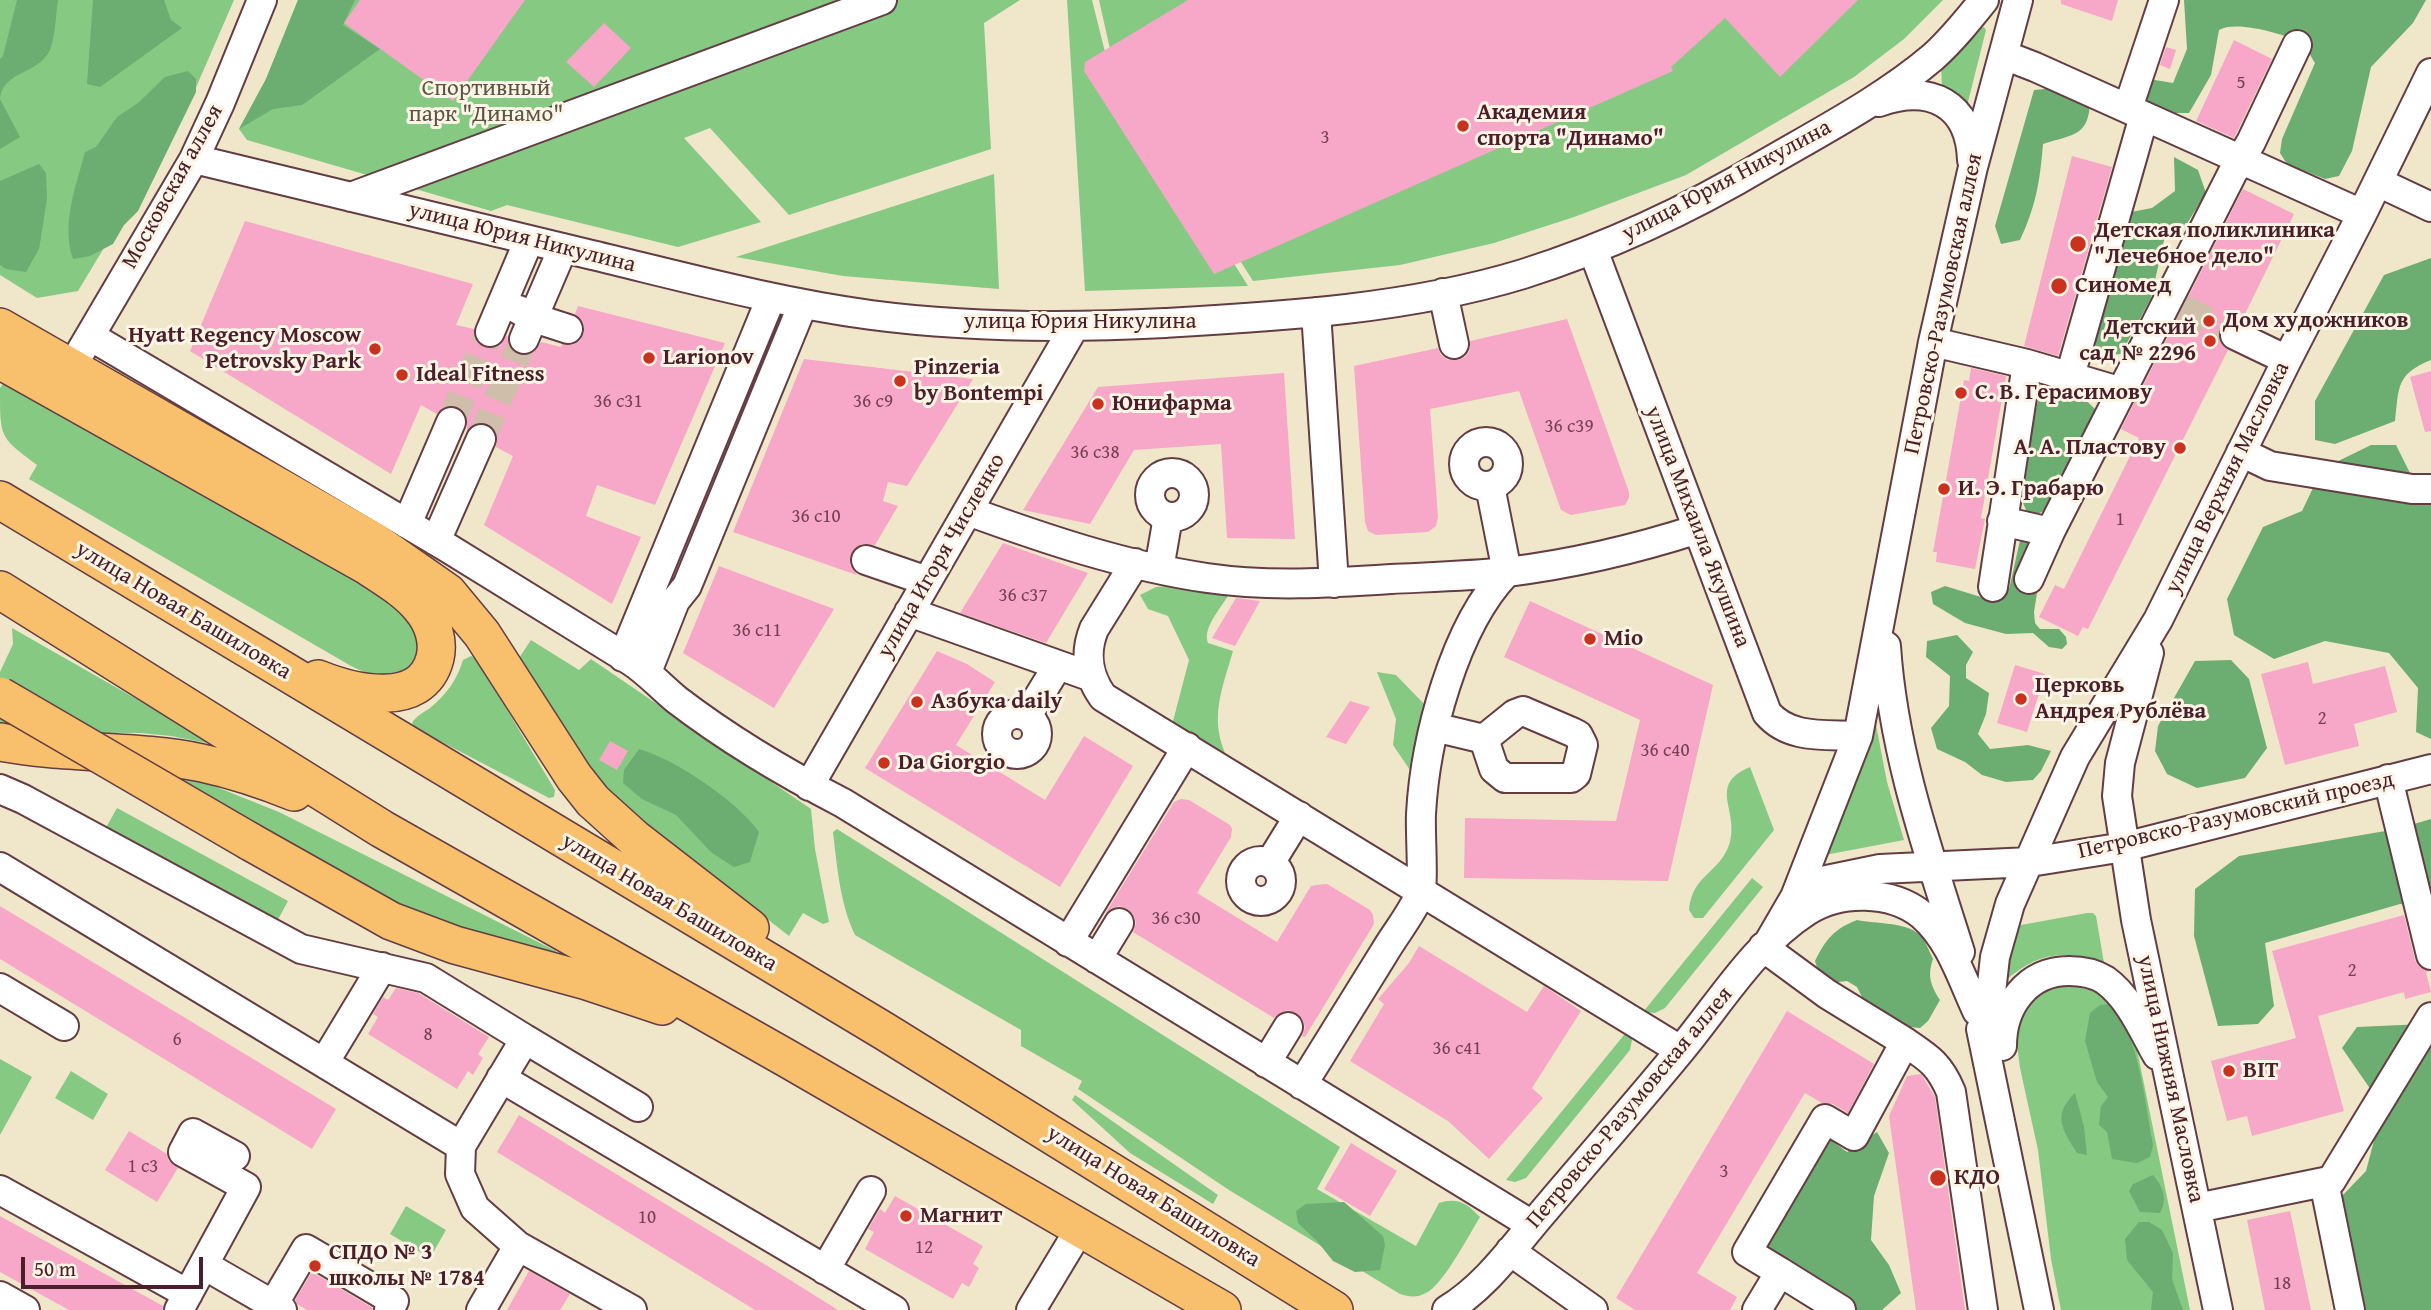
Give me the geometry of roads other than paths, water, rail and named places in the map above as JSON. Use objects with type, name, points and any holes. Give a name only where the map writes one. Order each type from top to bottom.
[{"type":"main road","points":[[0,327],[375,542],[448,593],[482,634],[574,777],[593,801],[634,838],[884,1031]]},
{"type":"main road","points":[[0,360],[366,565],[401,588],[422,608],[435,631],[436,652],[432,670],[418,684],[401,691],[381,694],[340,687],[255,654]]},
{"type":"main road","name":"улица Новая Башиловка","points":[[0,500],[884,1031],[1334,1310]]},
{"type":"main road","points":[[0,590],[382,829],[788,1059],[1222,1310]]},
{"type":"main road","points":[[0,696],[391,921],[455,945],[587,981],[661,1005],[788,1059]]},
{"type":"main road","points":[[0,742],[34,749],[200,762],[262,779],[382,829]]},
{"type":"street","name":"Московская аллея","points":[[72,368],[194,159],[262,0]]},
{"type":"street","points":[[351,197],[882,0]]},
{"type":"street","name":"улица Юрия Никулина","points":[[194,159],[803,304],[932,321],[1074,327],[1316,312],[1443,293],[1519,275],[1593,250],[1663,219],[1732,183],[1857,110],[1937,54],[1984,0]]},
{"type":"street","name":"Петровско-Разумовская аллея","points":[[1447,1310],[1490,1276],[1680,1050],[1766,943],[1795,897],[1858,736],[1933,342],[1973,167],[2018,0]]},
{"type":"street","points":[[2070,376],[2164,0]]},
{"type":"street","points":[[2029,579],[2050,532],[2122,392],[2175,305],[2233,172],[2242,160],[2297,45]]},
{"type":"street","points":[[2004,55],[2362,214]]},
{"type":"street","name":"улица Верхняя Масловка","points":[[1985,1046],[1992,980],[2002,931],[2020,880],[2075,757],[2158,620],[2431,73]]},
{"type":"street","name":"улица Юрия Никулина","points":[[1857,110],[1897,96],[1924,95],[1936,99],[1959,116],[1967,130],[1972,145],[1973,167]]},
{"type":"street","points":[[2378,183],[2431,207]]},
{"type":"street","points":[[490,332],[529,240]]},
{"type":"street","points":[[529,329],[563,248]]},
{"type":"street","name":"улица Михаила Якушина","points":[[1593,250],[1767,713],[1790,731],[1858,736]]},
{"type":"street","points":[[1443,293],[1454,344]]},
{"type":"street","points":[[506,295],[529,329]]},
{"type":"street","points":[[623,657],[771,298]]},
{"type":"street","points":[[647,672],[675,601],[687,586],[803,304]]},
{"type":"street","points":[[1316,312],[1334,583]]},
{"type":"street","name":"улица Игоря Численко","points":[[809,786],[1074,327]]},
{"type":"street","points":[[529,329],[568,329]]},
{"type":"street","points":[[90,335],[436,541],[647,672],[677,700],[788,774],[842,803],[1532,1225]]},
{"type":"street","points":[[2235,335],[2287,360]]},
{"type":"street","points":[[1933,342],[2027,364],[2122,392]]},
{"type":"street","points":[[1993,587],[2027,364]]},
{"type":"street","points":[[407,524],[451,422]]},
{"type":"street","points":[[436,541],[481,439]]},
{"type":"street","points":[[2241,452],[2270,467],[2412,489],[2431,489]]},
{"type":"street","points":[[1490,486],[1507,572]]},
{"type":"street","points":[[968,511],[1048,539],[1147,566],[1231,581],[1274,584],[1507,572],[1594,557],[1698,529]]},
{"type":"street","points":[[1168,517],[1147,566],[1094,629],[1088,650],[1092,677],[1103,697],[1680,1050]]},
{"type":"street","points":[[2002,521],[2050,532]]},
{"type":"street","points":[[866,560],[927,581]]},
{"type":"street","points":[[1302,1085],[1422,891],[1421,811],[1434,727],[1461,646],[1492,587],[1507,572]]},
{"type":"street","name":"Петровско-Разумовская аллея","points":[[1883,611],[1888,676],[1896,729],[1906,778],[1933,867]]},
{"type":"street","points":[[909,612],[1092,677]]},
{"type":"street","name":"улица Верхняя Масловка","points":[[2124,847],[2118,796],[2120,763],[2158,620]]},
{"type":"street","points":[[1027,716],[1058,665]]},
{"type":"street","points":[[1434,727],[1484,739]]},
{"type":"street","points":[[1068,942],[1186,747]]},
{"type":"street","name":"Петровско-Разумовский проезд","points":[[1795,897],[1816,881],[1842,875],[1902,866],[2030,862],[2124,847],[2431,769]]},
{"type":"street","points":[[2388,779],[2431,955]]},
{"type":"street","points":[[0,789],[301,949],[426,978],[638,1107]]},
{"type":"street","points":[[1270,863],[1299,816]]},
{"type":"street","name":"улица Нижняя Масловка","points":[[2124,847],[2136,920],[2218,1310]]},
{"type":"street","points":[[0,867],[460,1146]]},
{"type":"street","points":[[1933,867],[1977,1011],[2039,1310]]},
{"type":"street","name":"Петровско-Разумовская аллея","points":[[1766,943],[1810,909],[1834,899],[1854,895],[1902,903],[1923,916],[1946,944],[1977,1011]]},
{"type":"street","points":[[1097,959],[1119,923]]},
{"type":"street","points":[[1766,943],[1828,994],[1931,1059],[1944,1074],[1951,1092],[1983,1310]]},
{"type":"street","points":[[324,1063],[382,967]]},
{"type":"street","points":[[2001,1123],[2002,1038],[2006,1015],[2026,985],[2051,973],[2076,971],[2105,980],[2131,1010],[2170,1079]]},
{"type":"street","points":[[0,988],[64,1026]]},
{"type":"street","points":[[2197,1208],[2331,1181],[2431,1017]]},
{"type":"street","points":[[1266,1063],[1288,1027]]},
{"type":"street","points":[[525,1039],[460,1146],[460,1174],[475,1208],[518,1246],[632,1310]]},
{"type":"street","points":[[1841,1310],[1747,1252],[1825,1119],[1854,1136],[1905,1042]]},
{"type":"street","points":[[501,1078],[894,1310]]},
{"type":"street","points":[[0,1191],[183,1302],[246,1186],[183,1152],[193,1133],[235,1156]]},
{"type":"street","points":[[2324,1182],[2350,1310]]},
{"type":"street","points":[[825,1270],[871,1191]]},
{"type":"street","points":[[1031,1310],[1081,1227]]},
{"type":"street","points":[[481,1310],[518,1246]]},
{"type":"street","points":[[204,1265],[278,1308],[306,1249],[394,1301],[389,1310]]},
{"type":"street","points":[[1510,1251],[1593,1310]]},
{"type":"street","points":[[1757,1310],[1780,1272]]},
{"type":"street","name":"Петровско-Разумовская аллея","points":[[1477,1310],[1490,1276]]},
{"type":"street","points":[[0,1296],[25,1310]]},
{"type":"tunnel","points":[[2182,308],[2235,335]]},
{"type":"tunnel","points":[[451,422],[490,332]]},
{"type":"tunnel","points":[[481,439],[524,339]]},
{"type":"place","name":"Академия спорта \"Динамо\"","points":[[1463,126]]},
{"type":"place","name":"Детская поликлиника \"Лечебное дело\"","points":[[2078,244]]},
{"type":"place","name":"Синомед","points":[[2059,286]]},
{"type":"place","name":"Дом художников","points":[[2209,321]]},
{"type":"place","name":"Детский сад № 2296","points":[[2210,341]]},
{"type":"place","name":"Hyatt Regency Moscow Petrovsky Park","points":[[375,349]]},
{"type":"place","name":"Larionov","points":[[649,358]]},
{"type":"place","name":"Ideal Fitness","points":[[402,375]]},
{"type":"place","name":"Pinzeria by Bontempi","points":[[900,381]]},
{"type":"place","name":"С. В. Герасимову","points":[[1961,393]]},
{"type":"place","name":"Юнифарма","points":[[1098,404]]},
{"type":"place","name":"А. А. Пластову","points":[[2180,448]]},
{"type":"place","name":"И. Э. Грабарю","points":[[1944,489]]},
{"type":"place","name":"Mio","points":[[1590,639]]},
{"type":"place","name":"Церковь Андрея Рублёва","points":[[2021,699]]},
{"type":"place","name":"Азбука daily","points":[[917,702]]},
{"type":"place","name":"Da Giorgio","points":[[884,763]]},
{"type":"place","name":"BIT","points":[[2229,1071]]},
{"type":"place","name":"КДО","points":[[1938,1178]]},
{"type":"place","name":"Магнит","points":[[906,1216]]},
{"type":"place","name":"СПДО № 3 школы № 1784","points":[[315,1266]]},
{"type":"park label","name":"Спортивный парк \"Динамо\"","points":[[486,102]]}]
